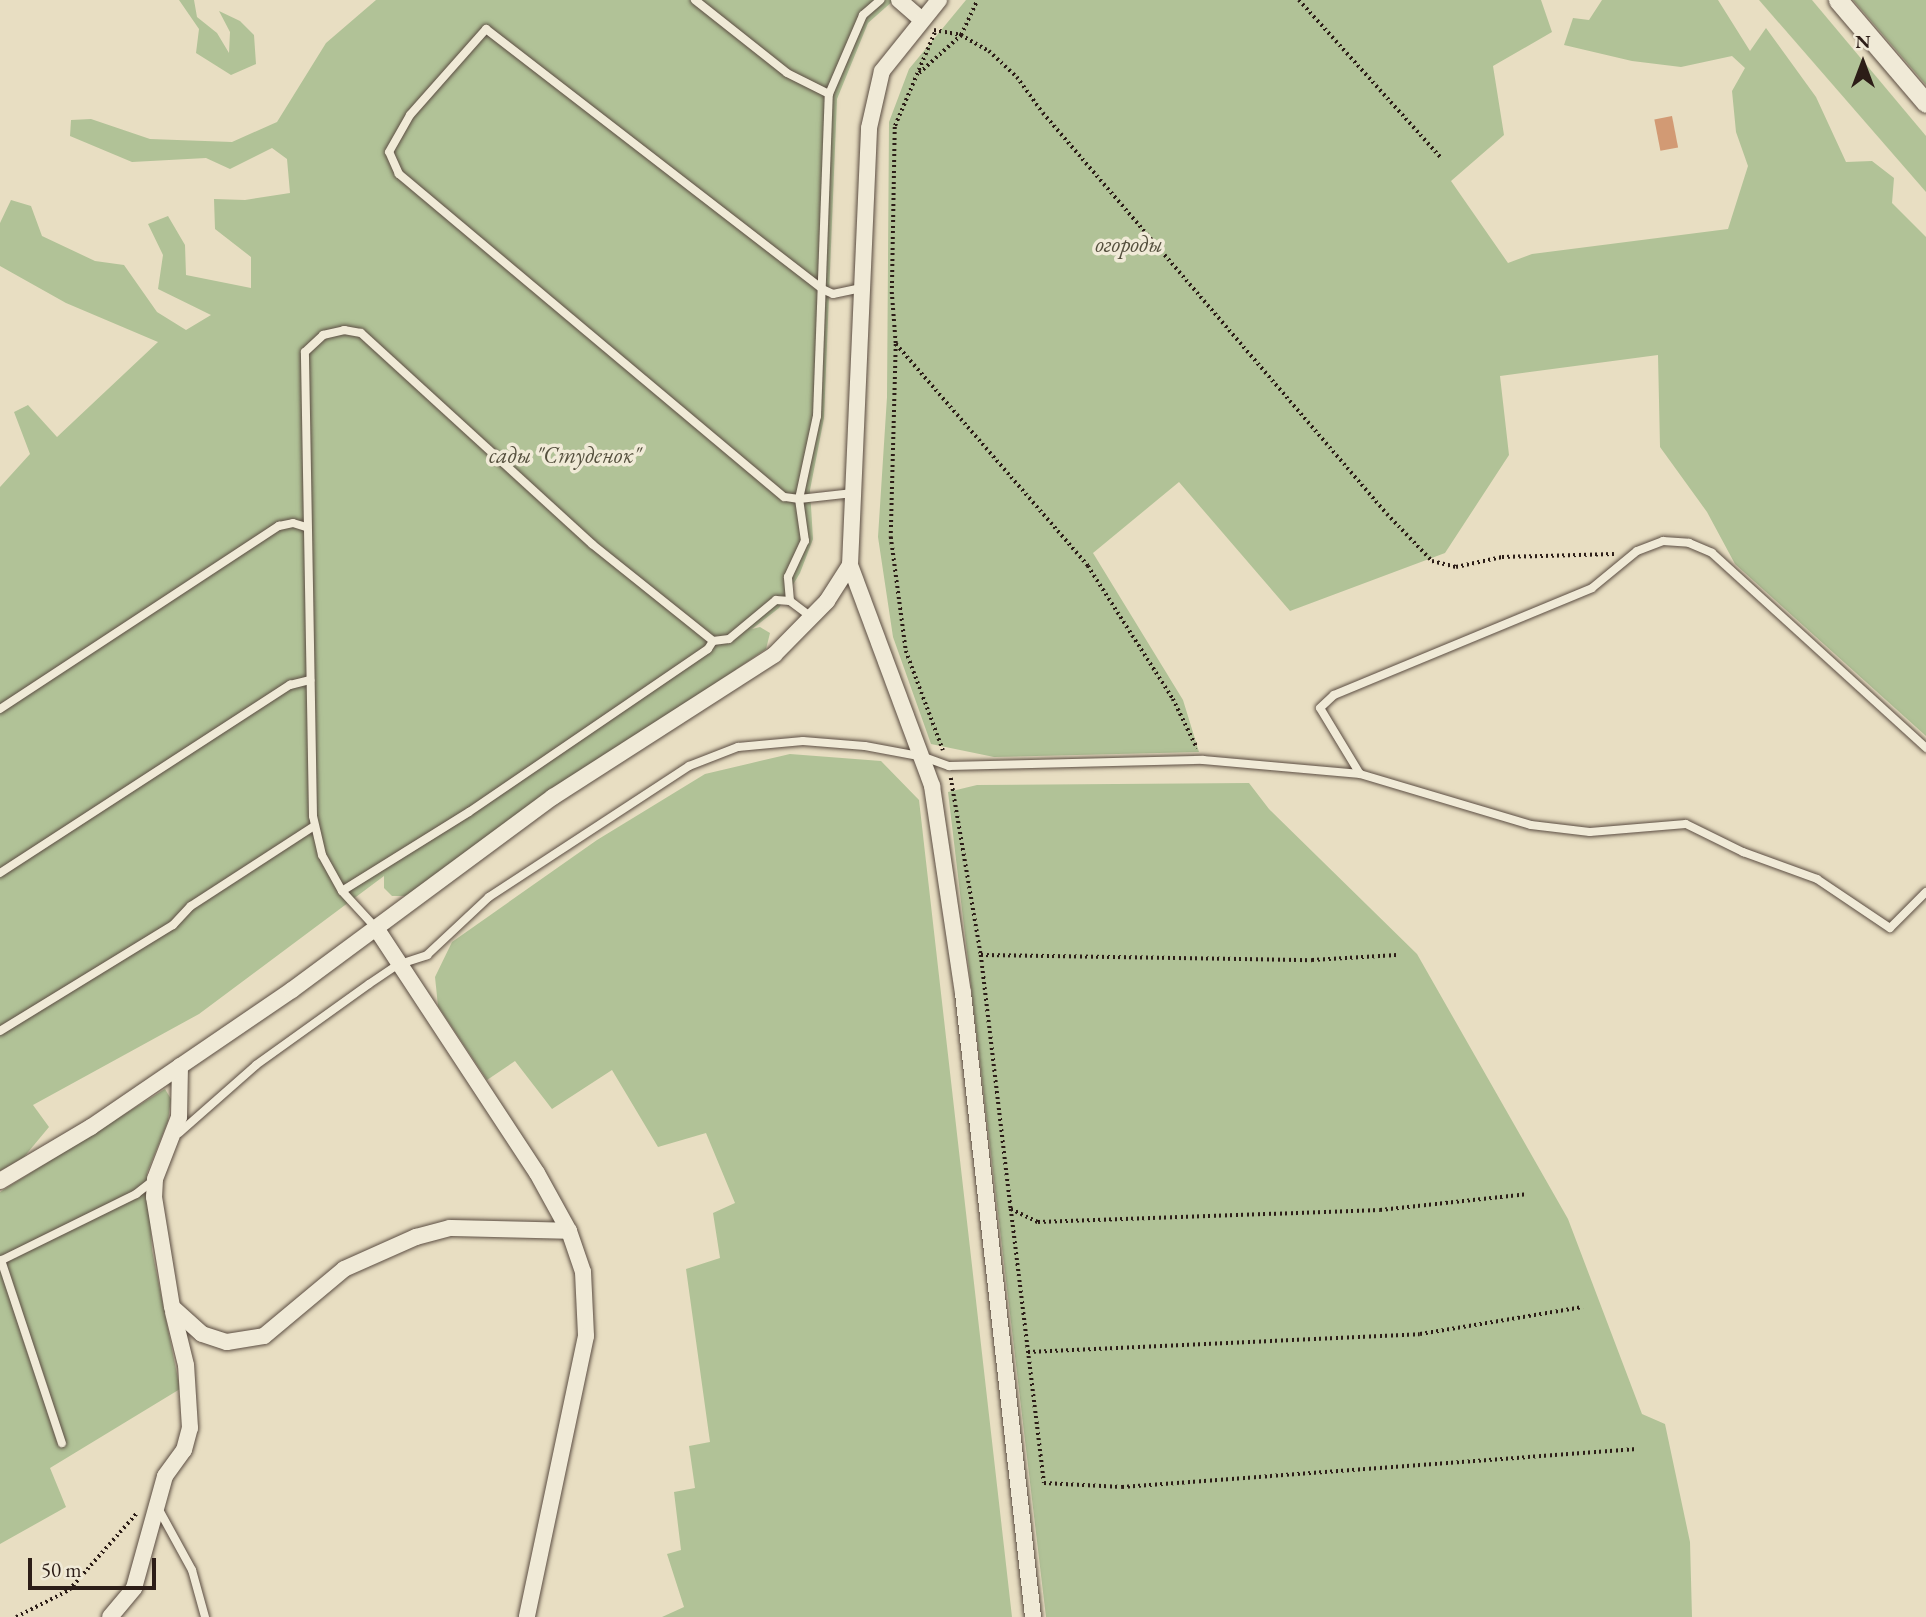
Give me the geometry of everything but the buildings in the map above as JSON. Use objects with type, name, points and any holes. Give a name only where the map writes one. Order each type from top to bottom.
[{"type":"street","points":[[899,0],[922,20]]},
{"type":"street","points":[[939,0],[882,71],[869,128],[861,288],[856,493],[850,565],[924,757],[956,941],[1033,1617]]},
{"type":"street","points":[[1838,0],[1926,103]]},
{"type":"street","points":[[0,1181],[180,1066],[376,928],[553,797],[774,655],[811,617],[850,565]]},
{"type":"street","points":[[376,928],[397,965],[478,1078],[569,1231],[583,1272],[586,1336],[527,1617]]},
{"type":"street","points":[[110,1617],[134,1588],[165,1476],[184,1450],[190,1427],[186,1365],[162,1266],[155,1179],[179,1116],[180,1066]]},
{"type":"street","points":[[172,1307],[202,1334],[227,1342],[242,1341],[264,1336],[344,1269],[416,1237],[450,1228],[569,1231]]},
{"type":"lane","points":[[695,0],[786,73],[829,94]]},
{"type":"lane","points":[[790,601],[788,577],[805,541],[799,499],[817,416],[829,94],[863,15],[880,0]]},
{"type":"lane","points":[[856,493],[799,499],[784,497],[400,174],[389,152],[410,116],[486,29],[822,289],[833,294],[861,288]]},
{"type":"lane","points":[[376,928],[342,891],[322,855],[314,826],[306,527],[305,352],[323,335],[344,330],[361,333],[583,535],[713,641],[729,639],[776,600],[790,601],[811,617]]},
{"type":"lane","points":[[0,709],[279,526],[293,523],[306,527]]},
{"type":"lane","points":[[1360,775],[1320,708],[1334,695],[1592,588],[1637,551],[1662,541],[1689,543],[1712,553],[1926,748]]},
{"type":"lane","points":[[342,891],[469,812],[708,649],[713,641]]},
{"type":"lane","points":[[0,873],[289,685],[310,680]]},
{"type":"lane","points":[[168,1147],[207,1105],[397,965],[427,955],[489,897],[689,766],[738,747],[803,741],[924,757],[949,766],[1203,760],[1360,775],[1531,825],[1590,832],[1686,824],[1743,852],[1817,879],[1890,928],[1926,892]]},
{"type":"lane","points":[[0,1031],[173,925],[191,906],[314,826]]},
{"type":"lane","points":[[62,1443],[0,1261],[136,1194],[155,1179]]},
{"type":"lane","points":[[156,1505],[192,1570],[205,1617]]},
{"type":"path","points":[[918,74],[961,35],[977,0]]},
{"type":"path","points":[[1299,0],[1442,159]]},
{"type":"path","points":[[922,20],[935,31],[961,35],[989,51],[1017,77],[1043,113],[1387,514],[1432,561],[1456,567],[1502,557],[1637,551]]},
{"type":"path","points":[[935,31],[895,127],[892,292],[896,344],[891,537],[906,651],[949,766],[981,955],[1044,1483],[1122,1487],[1637,1449]]},
{"type":"path","points":[[896,344],[1088,566],[1173,699],[1203,760]]},
{"type":"path","points":[[981,955],[1312,960],[1397,955]]},
{"type":"path","points":[[1011,1209],[1038,1222],[1051,1222],[1380,1210],[1527,1194]]},
{"type":"path","points":[[1028,1352],[1420,1334],[1583,1307]]},
{"type":"path","points":[[16,1617],[69,1590],[144,1504],[156,1505]]},
{"type":"green space","points":[[179,0],[194,0],[197,17],[217,33],[229,53],[230,32],[219,11],[240,21],[254,35],[256,64],[231,75],[196,53],[199,29]]},
{"type":"green space","name":"сады \"Студенок\"","points":[[376,0],[894,0],[868,23],[837,99],[824,418],[810,490],[813,539],[800,573],[779,608],[752,629],[760,627],[770,633],[766,649],[405,896],[392,896],[384,888],[384,876],[199,1014],[33,1105],[49,1127],[24,1157],[0,1171],[0,487],[30,454],[14,412],[28,405],[57,437],[158,342],[66,303],[0,266],[0,223],[11,200],[31,206],[42,236],[95,261],[124,265],[157,312],[186,330],[211,315],[158,289],[163,255],[148,224],[168,216],[185,245],[186,275],[251,288],[251,257],[215,229],[214,199],[245,200],[290,193],[287,159],[272,148],[230,169],[206,158],[132,162],[70,136],[71,120],[91,119],[150,139],[232,142],[277,122],[326,43]]},
{"type":"green space","name":"огороды","points":[[966,0],[1541,0],[1552,32],[1493,66],[1504,135],[1451,181],[1508,263],[1532,254],[1728,229],[1748,166],[1736,132],[1732,91],[1745,68],[1732,56],[1681,67],[1632,61],[1564,45],[1573,18],[1589,20],[1602,0],[1718,0],[1750,51],[1766,28],[1816,97],[1846,162],[1872,161],[1894,178],[1892,203],[1926,237],[1926,736],[1735,564],[1707,512],[1660,447],[1658,355],[1500,376],[1509,455],[1445,553],[1290,611],[1179,482],[1093,553],[1183,700],[1199,752],[994,757],[931,744],[893,637],[878,537],[887,397],[889,122],[909,69]]},
{"type":"green space","points":[[1759,0],[1812,0],[1926,136],[1926,192]]},
{"type":"green space","points":[[1853,0],[1926,0],[1926,85]]},
{"type":"green space","points":[[790,754],[881,761],[919,800],[1012,1617],[662,1617],[684,1607],[667,1554],[681,1550],[674,1492],[695,1488],[689,1446],[710,1442],[686,1269],[720,1258],[713,1213],[735,1203],[706,1133],[658,1147],[612,1070],[552,1109],[515,1061],[487,1080],[438,1006],[435,977],[452,942],[597,840],[705,774]]},
{"type":"green space","points":[[1249,783],[1269,809],[1417,954],[1568,1219],[1642,1414],[1665,1424],[1690,1542],[1692,1617],[1046,1617],[948,792],[977,785]]},
{"type":"green space","points":[[165,1089],[171,1099],[168,1121],[147,1173],[152,1250],[180,1389],[50,1468],[66,1507],[0,1544],[0,1192]]}]
